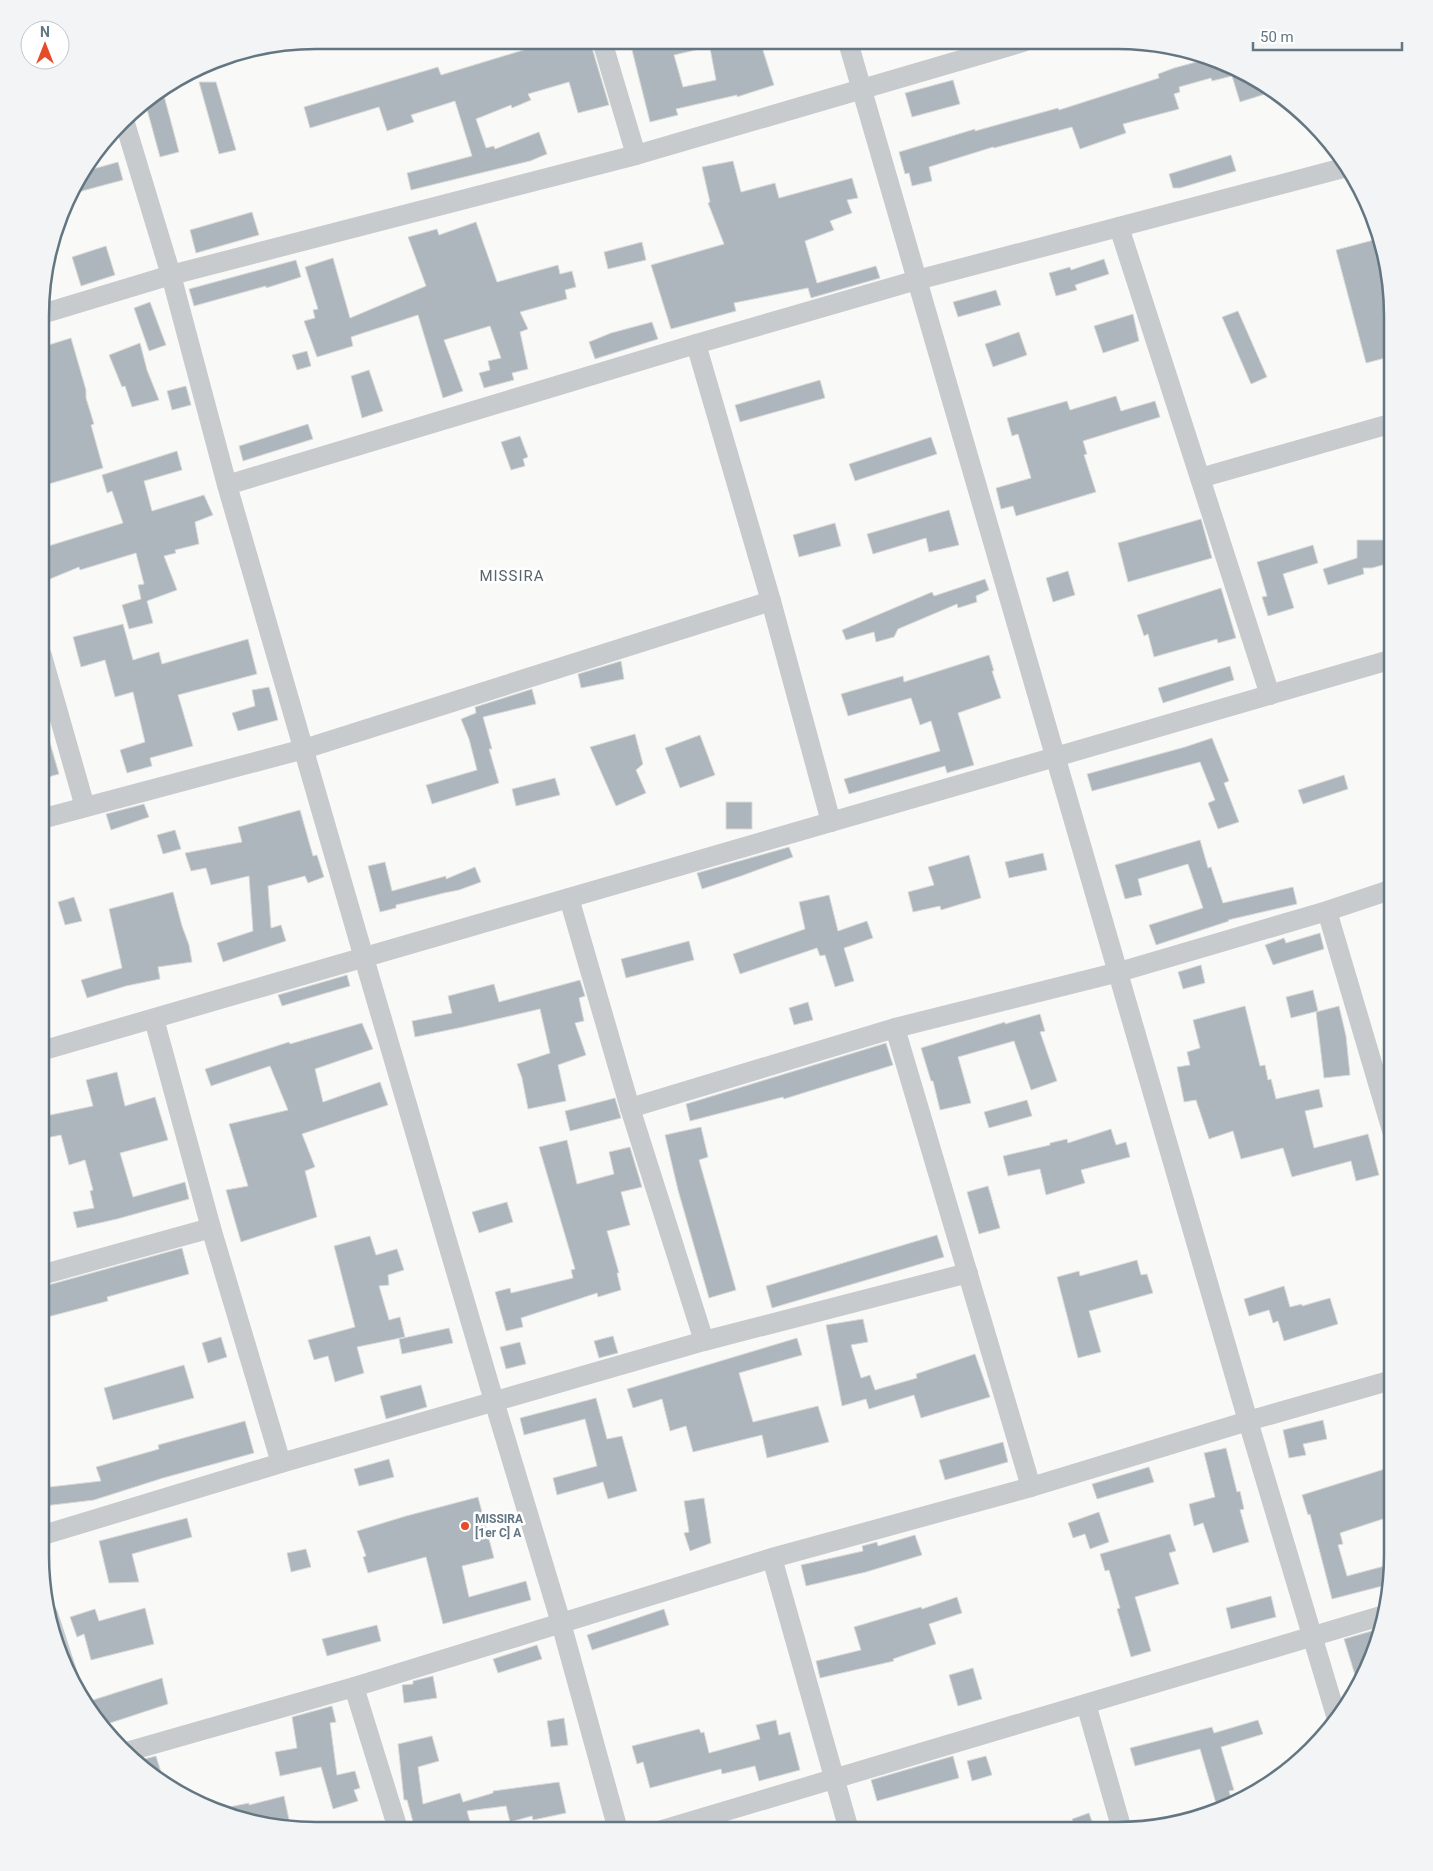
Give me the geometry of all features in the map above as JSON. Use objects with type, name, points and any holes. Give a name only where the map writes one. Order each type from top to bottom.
[{"type":"street","points":[[604,49],[636,155]]},
{"type":"street","points":[[850,49],[1248,1421],[1335,1710]]},
{"type":"street","points":[[49,312],[171,275],[636,155],[1000,49]]},
{"type":"street","points":[[126,128],[171,275],[227,485],[364,958],[561,1623],[616,1822]]},
{"type":"street","points":[[227,485],[696,344],[917,280],[1340,169]]},
{"type":"street","points":[[1119,227],[1270,695]]},
{"type":"street","points":[[696,344],[771,601],[830,822]]},
{"type":"street","points":[[1200,478],[1384,426]]},
{"type":"street","points":[[49,817],[304,749],[771,601]]},
{"type":"street","points":[[49,1049],[1384,662]]},
{"type":"street","points":[[49,681],[85,807]]},
{"type":"street","points":[[630,1108],[895,1028],[1119,972],[1327,911],[1384,891]]},
{"type":"street","points":[[569,898],[630,1108],[704,1341]]},
{"type":"street","points":[[1327,911],[1384,1104]]},
{"type":"street","points":[[154,1019],[211,1228],[281,1463]]},
{"type":"street","points":[[895,1028],[1032,1487]]},
{"type":"street","points":[[49,1273],[211,1228]]},
{"type":"street","points":[[49,1533],[281,1463],[704,1341],[968,1273]]},
{"type":"street","points":[[133,1750],[354,1687],[772,1558],[1032,1487],[1248,1421],[1384,1382]]},
{"type":"street","points":[[772,1558],[846,1822]]},
{"type":"street","points":[[689,1822],[1377,1617]]},
{"type":"street","points":[[354,1687],[396,1822]]},
{"type":"street","points":[[1086,1704],[1120,1822]]},
{"type":"building","points":[[527,49],[592,49],[609,105],[578,113],[569,82],[528,94],[531,100],[512,108],[511,105],[476,119],[486,148],[494,146],[495,149],[539,132],[547,154],[530,161],[411,190],[407,173],[472,156],[455,101],[411,115],[414,122],[387,131],[379,107],[310,128],[304,107],[438,67],[441,75]]},
{"type":"building","points":[[700,49],[674,55],[683,87],[716,80],[710,49],[763,49],[774,85],[737,97],[737,95],[676,109],[678,115],[650,122],[632,50]]},
{"type":"building","points":[[1198,62],[1235,76],[1266,94],[1240,102],[1232,76],[1212,81],[1211,78],[1179,87],[1180,92],[1174,94],[1179,109],[1123,124],[1126,133],[1080,149],[1072,127],[993,147],[929,167],[932,181],[912,186],[909,173],[905,174],[899,152],[975,129],[975,131],[1058,108],[1059,110],[1159,78],[1158,74]]},
{"type":"building","points":[[953,80],[960,104],[912,117],[905,93]]},
{"type":"building","points":[[199,82],[216,82],[236,150],[219,154]]},
{"type":"building","points":[[164,96],[179,152],[160,157],[147,109]]},
{"type":"building","points":[[1231,155],[1236,171],[1180,188],[1173,188],[1169,174]]},
{"type":"building","points":[[733,161],[741,192],[775,183],[779,198],[852,178],[858,198],[847,200],[852,213],[830,221],[834,230],[805,241],[817,283],[876,266],[880,278],[811,298],[808,288],[734,303],[736,311],[671,329],[651,265],[724,244],[708,203],[710,202],[702,167]]},
{"type":"building","points":[[118,162],[123,180],[80,192],[93,169]]},
{"type":"building","points":[[252,212],[259,235],[196,253],[190,230]]},
{"type":"building","points":[[476,222],[497,282],[558,265],[560,274],[572,271],[576,287],[565,290],[567,299],[520,312],[528,329],[520,332],[528,369],[512,373],[514,380],[484,388],[479,373],[490,370],[488,361],[501,358],[490,326],[444,340],[463,391],[443,398],[418,315],[351,337],[353,346],[317,357],[304,321],[315,318],[313,310],[318,309],[305,267],[333,258],[350,318],[426,286],[408,237],[437,229],[439,235]]},
{"type":"building","points":[[1373,240],[1384,298],[1384,358],[1366,363],[1336,250]]},
{"type":"building","points":[[642,242],[646,260],[608,269],[604,252]]},
{"type":"building","points":[[106,246],[115,275],[81,286],[72,257]]},
{"type":"building","points":[[1104,259],[1109,274],[1075,285],[1077,290],[1056,296],[1049,273],[1070,267],[1071,270]]},
{"type":"building","points":[[296,260],[301,277],[194,306],[189,289]]},
{"type":"building","points":[[996,290],[1001,305],[958,317],[953,302]]},
{"type":"building","points":[[150,302],[166,345],[149,351],[134,308]]},
{"type":"building","points":[[1238,311],[1267,377],[1251,384],[1222,317]]},
{"type":"building","points":[[1133,314],[1139,341],[1103,353],[1094,326]]},
{"type":"building","points":[[652,322],[658,339],[595,359],[589,342],[611,333]]},
{"type":"building","points":[[1019,332],[1027,355],[993,367],[985,344]]},
{"type":"building","points":[[71,338],[86,390],[86,398],[94,424],[91,425],[103,468],[49,484],[49,345]]},
{"type":"building","points":[[140,343],[147,370],[159,400],[132,407],[125,386],[122,387],[109,355]]},
{"type":"building","points":[[307,351],[311,366],[297,370],[292,355]]},
{"type":"building","points":[[369,370],[383,411],[362,418],[351,376]]},
{"type":"building","points":[[820,380],[825,398],[740,422],[735,405]]},
{"type":"building","points":[[186,386],[191,405],[172,410],[167,391]]},
{"type":"building","points":[[1116,396],[1121,411],[1155,401],[1160,417],[1083,441],[1087,454],[1084,455],[1096,492],[1016,516],[1013,506],[1001,509],[996,488],[1031,478],[1018,434],[1012,436],[1007,418],[1067,401],[1070,410]]},
{"type":"building","points":[[308,424],[313,439],[243,461],[239,446]]},
{"type":"building","points":[[520,436],[528,457],[523,459],[525,466],[511,470],[501,442]]},
{"type":"building","points":[[931,437],[937,454],[855,481],[849,464]]},
{"type":"building","points":[[177,451],[182,470],[144,481],[152,511],[204,495],[213,515],[195,522],[199,544],[175,550],[176,553],[164,556],[177,590],[147,601],[153,623],[129,629],[122,605],[141,599],[138,585],[144,584],[136,553],[80,570],[79,567],[50,579],[49,576],[49,546],[123,523],[112,491],[107,493],[102,475]]},
{"type":"building","points":[[949,510],[959,545],[929,552],[926,538],[873,554],[867,534]]},
{"type":"building","points":[[1201,519],[1212,558],[1128,582],[1118,543]]},
{"type":"building","points":[[835,523],[841,546],[799,557],[793,535]]},
{"type":"building","points":[[1357,540],[1384,540],[1384,565],[1363,568],[1364,574],[1328,585],[1323,569],[1357,558]]},
{"type":"building","points":[[1313,545],[1318,563],[1283,574],[1294,608],[1268,616],[1262,597],[1267,596],[1257,562]]},
{"type":"building","points":[[1068,571],[1075,595],[1053,602],[1046,578]]},
{"type":"building","points":[[985,579],[989,590],[976,596],[977,602],[958,608],[957,604],[898,629],[894,637],[876,642],[874,632],[846,640],[842,630],[932,592],[934,596]]},
{"type":"building","points":[[1221,588],[1236,638],[1218,643],[1217,639],[1154,657],[1148,634],[1144,636],[1137,615]]},
{"type":"building","points":[[123,624],[133,660],[159,652],[162,664],[248,639],[257,674],[178,695],[193,746],[150,758],[152,766],[127,773],[120,750],[145,742],[133,692],[115,697],[105,660],[81,667],[73,637]]},
{"type":"building","points":[[989,655],[1001,698],[958,713],[974,765],[947,773],[945,766],[849,794],[844,779],[940,751],[931,721],[920,725],[911,698],[848,716],[841,694],[903,676],[904,682]]},
{"type":"building","points":[[621,661],[624,679],[581,688],[578,674]]},
{"type":"building","points":[[1230,666],[1234,680],[1163,703],[1158,688]]},
{"type":"building","points":[[269,687],[278,720],[238,731],[232,713],[255,706],[252,690]]},
{"type":"building","points":[[532,689],[536,704],[483,717],[492,749],[489,749],[499,783],[432,804],[426,785],[477,770],[469,739],[461,719],[476,713],[475,707]]},
{"type":"building","points":[[635,734],[643,764],[636,770],[646,793],[616,806],[590,747]]},
{"type":"building","points":[[700,735],[715,775],[680,788],[665,748]]},
{"type":"building","points":[[1212,738],[1229,781],[1224,783],[1239,822],[1218,829],[1208,803],[1215,800],[1200,762],[1092,791],[1087,774]]},
{"type":"building","points":[[49,739],[59,774],[49,777]]},
{"type":"building","points":[[1344,775],[1348,789],[1303,804],[1298,790]]},
{"type":"building","points":[[555,778],[560,795],[516,806],[512,789]]},
{"type":"building","points":[[726,802],[752,802],[752,829],[726,829]]},
{"type":"building","points":[[144,804],[149,817],[111,830],[106,814]]},
{"type":"building","points":[[300,810],[313,856],[317,855],[324,877],[308,883],[305,876],[268,886],[271,928],[281,925],[286,941],[223,962],[217,943],[253,931],[249,876],[211,885],[206,868],[191,871],[185,853],[242,842],[238,827]]},
{"type":"building","points":[[175,830],[181,849],[163,854],[157,835]]},
{"type":"building","points":[[1200,840],[1208,868],[1211,867],[1223,903],[1293,887],[1297,904],[1228,920],[1156,945],[1149,925],[1203,908],[1188,864],[1138,879],[1142,895],[1125,899],[1115,865]]},
{"type":"building","points":[[789,847],[793,857],[702,889],[697,873]]},
{"type":"building","points":[[1043,853],[1047,870],[1009,878],[1005,862]]},
{"type":"building","points":[[969,855],[981,898],[941,910],[940,906],[913,912],[908,892],[934,885],[928,867]]},
{"type":"building","points":[[385,862],[392,891],[446,876],[446,879],[475,867],[481,882],[459,890],[396,905],[396,908],[380,912],[368,866]]},
{"type":"building","points":[[173,892],[189,945],[192,962],[158,967],[160,979],[126,986],[87,998],[81,980],[122,968],[109,909]]},
{"type":"building","points":[[829,895],[838,931],[867,921],[873,938],[844,948],[854,981],[835,987],[825,955],[820,956],[817,948],[740,974],[733,954],[805,929],[799,902]]},
{"type":"building","points":[[74,897],[82,921],[65,925],[58,902]]},
{"type":"building","points":[[1320,933],[1324,949],[1273,965],[1265,945],[1284,938],[1286,943]]},
{"type":"building","points":[[689,941],[694,960],[626,978],[621,959]]},
{"type":"building","points":[[1201,965],[1205,983],[1183,989],[1178,972]]},
{"type":"building","points":[[347,975],[350,986],[282,1006],[278,995]]},
{"type":"building","points":[[580,980],[585,996],[579,998],[584,1021],[575,1023],[586,1055],[558,1065],[566,1101],[528,1109],[522,1078],[517,1064],[550,1053],[540,1009],[415,1037],[412,1021],[452,1013],[448,996],[494,984],[499,1002]]},
{"type":"building","points":[[1313,990],[1318,1011],[1291,1018],[1286,997]]},
{"type":"building","points":[[808,1002],[813,1020],[794,1025],[789,1008]]},
{"type":"building","points":[[1245,1006],[1260,1066],[1265,1065],[1268,1080],[1271,1079],[1276,1099],[1319,1089],[1323,1107],[1305,1111],[1314,1148],[1368,1134],[1379,1175],[1356,1181],[1351,1161],[1292,1177],[1283,1148],[1241,1159],[1233,1131],[1209,1139],[1196,1100],[1184,1102],[1177,1067],[1190,1065],[1187,1052],[1200,1048],[1193,1020]]},
{"type":"building","points":[[1339,1006],[1346,1036],[1350,1075],[1324,1078],[1316,1012]]},
{"type":"building","points":[[1040,1014],[1045,1031],[1040,1032],[1057,1081],[1031,1090],[1014,1041],[958,1057],[971,1103],[940,1110],[933,1081],[931,1081],[921,1048],[1005,1022],[1005,1024]]},
{"type":"building","points":[[362,1023],[373,1049],[315,1069],[323,1102],[380,1082],[388,1105],[302,1134],[315,1167],[305,1171],[317,1217],[241,1242],[226,1190],[248,1186],[229,1124],[288,1110],[270,1066],[211,1086],[205,1069],[289,1042],[290,1044]]},
{"type":"building","points":[[886,1043],[893,1065],[784,1099],[783,1097],[690,1121],[686,1104]]},
{"type":"building","points":[[117,1072],[125,1106],[155,1097],[168,1140],[120,1153],[133,1197],[185,1182],[189,1199],[77,1228],[73,1212],[94,1208],[90,1191],[93,1190],[85,1160],[69,1165],[61,1135],[49,1137],[49,1115],[93,1106],[86,1080]]},
{"type":"building","points":[[615,1098],[621,1118],[570,1131],[565,1111]]},
{"type":"building","points":[[1027,1100],[1032,1116],[989,1128],[984,1112]]},
{"type":"building","points":[[701,1127],[708,1157],[699,1160],[736,1290],[709,1298],[678,1190],[665,1135]]},
{"type":"building","points":[[1111,1129],[1116,1145],[1126,1142],[1130,1157],[1081,1170],[1085,1183],[1046,1195],[1040,1169],[1008,1176],[1003,1156],[1067,1139],[1068,1143]]},
{"type":"building","points":[[567,1140],[577,1184],[614,1174],[609,1152],[630,1147],[642,1187],[621,1192],[630,1225],[607,1231],[619,1273],[617,1273],[621,1290],[598,1297],[597,1293],[521,1318],[523,1327],[506,1331],[495,1292],[510,1288],[511,1293],[573,1278],[571,1270],[575,1269],[539,1147]]},
{"type":"building","points":[[988,1186],[1000,1228],[979,1234],[967,1192]]},
{"type":"building","points":[[507,1202],[513,1222],[479,1233],[472,1212]]},
{"type":"building","points":[[937,1235],[944,1257],[772,1308],[766,1286]]},
{"type":"building","points":[[370,1236],[376,1255],[397,1249],[404,1270],[388,1275],[389,1285],[379,1286],[389,1320],[400,1317],[405,1337],[357,1347],[364,1373],[335,1382],[328,1356],[314,1360],[308,1340],[355,1327],[334,1246]]},
{"type":"building","points":[[182,1248],[189,1274],[107,1297],[108,1301],[49,1317],[49,1285]]},
{"type":"building","points":[[1137,1260],[1141,1275],[1147,1274],[1153,1293],[1089,1311],[1101,1352],[1078,1358],[1057,1277],[1079,1271],[1080,1276]]},
{"type":"building","points":[[1284,1286],[1290,1307],[1302,1304],[1302,1306],[1330,1298],[1338,1324],[1284,1341],[1278,1321],[1273,1323],[1269,1310],[1249,1316],[1244,1299]]},
{"type":"building","points":[[863,1319],[868,1342],[851,1345],[861,1378],[870,1375],[875,1390],[917,1378],[916,1374],[975,1354],[990,1397],[921,1418],[914,1395],[869,1409],[866,1399],[842,1406],[826,1325]]},
{"type":"building","points":[[449,1328],[453,1343],[402,1354],[399,1339]]},
{"type":"building","points":[[613,1336],[618,1353],[599,1358],[594,1341]]},
{"type":"building","points":[[221,1337],[227,1357],[208,1363],[202,1343]]},
{"type":"building","points":[[797,1338],[802,1355],[739,1373],[753,1422],[818,1406],[829,1442],[767,1458],[762,1435],[693,1452],[686,1426],[670,1431],[662,1399],[633,1408],[627,1389]]},
{"type":"building","points":[[520,1342],[526,1364],[506,1369],[500,1347]]},
{"type":"building","points":[[184,1365],[194,1398],[113,1420],[104,1388]]},
{"type":"building","points":[[421,1385],[427,1407],[386,1419],[380,1396]]},
{"type":"building","points":[[596,1398],[607,1439],[622,1436],[637,1491],[608,1499],[603,1482],[557,1495],[553,1478],[597,1466],[585,1419],[524,1435],[520,1418]]},
{"type":"building","points":[[1323,1420],[1327,1439],[1303,1444],[1306,1455],[1289,1458],[1283,1430]]},
{"type":"building","points":[[245,1421],[254,1453],[163,1478],[94,1500],[49,1505],[49,1487],[101,1481],[96,1467],[159,1449],[158,1445]]},
{"type":"building","points":[[1003,1442],[1008,1462],[945,1480],[939,1460]]},
{"type":"building","points":[[1226,1448],[1237,1492],[1240,1491],[1244,1509],[1240,1510],[1249,1542],[1213,1553],[1203,1523],[1194,1526],[1189,1504],[1215,1497],[1204,1453]]},
{"type":"building","points":[[389,1459],[394,1477],[359,1486],[354,1469]]},
{"type":"building","points":[[1149,1467],[1154,1482],[1097,1499],[1092,1484]]},
{"type":"building","points":[[1384,1469],[1384,1519],[1340,1533],[1343,1544],[1338,1545],[1347,1576],[1384,1566],[1382,1586],[1332,1599],[1310,1514],[1308,1515],[1302,1495]]},
{"type":"building","points":[[478,1497],[494,1558],[462,1566],[469,1597],[526,1581],[531,1600],[443,1624],[426,1557],[368,1573],[363,1557],[366,1556],[357,1531]]},
{"type":"building","points":[[704,1498],[711,1543],[690,1551],[684,1533],[689,1532],[684,1501]]},
{"type":"building","points":[[1099,1512],[1109,1542],[1090,1549],[1085,1534],[1073,1538],[1068,1523]]},
{"type":"building","points":[[187,1518],[192,1537],[132,1554],[139,1582],[109,1583],[99,1541]]},
{"type":"building","points":[[1170,1534],[1176,1551],[1169,1553],[1179,1584],[1135,1597],[1151,1651],[1131,1657],[1117,1609],[1120,1608],[1109,1570],[1105,1571],[1100,1554]]},
{"type":"building","points":[[915,1535],[922,1555],[866,1572],[806,1586],[801,1565],[863,1551],[862,1546],[877,1542],[878,1546]]},
{"type":"building","points":[[306,1549],[311,1567],[291,1572],[287,1553]]},
{"type":"building","points":[[1271,1596],[1276,1617],[1231,1629],[1226,1608]]},
{"type":"building","points":[[957,1597],[962,1613],[929,1624],[936,1644],[893,1659],[894,1661],[820,1678],[816,1661],[861,1650],[854,1627],[921,1607],[922,1609]]},
{"type":"building","points":[[145,1608],[154,1644],[91,1660],[84,1634],[77,1637],[70,1617],[95,1609],[99,1621]]},
{"type":"building","points":[[664,1609],[669,1625],[592,1650],[587,1635]]},
{"type":"building","points":[[377,1625],[381,1641],[327,1656],[322,1639]]},
{"type":"building","points":[[1373,1631],[1355,1676],[1344,1639]]},
{"type":"building","points":[[537,1645],[542,1659],[498,1673],[493,1659]]},
{"type":"building","points":[[973,1668],[982,1699],[958,1706],[949,1675]]},
{"type":"building","points":[[433,1676],[437,1698],[404,1703],[402,1685],[413,1684],[413,1681]]},
{"type":"building","points":[[162,1678],[168,1704],[109,1723],[93,1700]]},
{"type":"building","points":[[332,1706],[336,1722],[330,1723],[337,1775],[355,1771],[360,1788],[354,1790],[358,1801],[333,1809],[321,1767],[280,1776],[275,1752],[297,1748],[292,1717]]},
{"type":"building","points":[[564,1718],[568,1745],[551,1747],[547,1721]]},
{"type":"building","points":[[776,1720],[779,1735],[790,1732],[800,1770],[759,1781],[755,1766],[722,1774],[721,1769],[650,1788],[643,1762],[637,1764],[632,1746],[699,1729],[701,1733],[704,1732],[709,1753],[760,1739],[756,1725]]},
{"type":"building","points":[[1258,1720],[1263,1734],[1221,1747],[1234,1790],[1229,1791],[1231,1797],[1219,1802],[1216,1803],[1200,1749],[1135,1766],[1130,1748],[1212,1727],[1214,1733]]},
{"type":"building","points":[[432,1736],[439,1761],[418,1767],[423,1804],[460,1793],[463,1802],[493,1793],[493,1791],[559,1782],[566,1813],[533,1820],[532,1816],[510,1822],[506,1806],[467,1811],[470,1822],[413,1822],[407,1800],[404,1800],[398,1744]]},
{"type":"building","points":[[156,1756],[161,1773],[153,1767],[144,1759]]},
{"type":"building","points":[[953,1756],[959,1778],[877,1801],[871,1780]]},
{"type":"building","points":[[986,1756],[992,1775],[972,1781],[967,1761]]},
{"type":"building","points":[[284,1796],[289,1821],[264,1817],[228,1807],[249,1803],[249,1805]]},
{"type":"building","points":[[1089,1813],[1092,1822],[1073,1822],[1072,1819]]},
{"type":"place","name":"MISSIRA [1er C] A","points":[[465,1526]]},
{"type":"district","name":"MISSIRA","points":[[512,576]]}]
